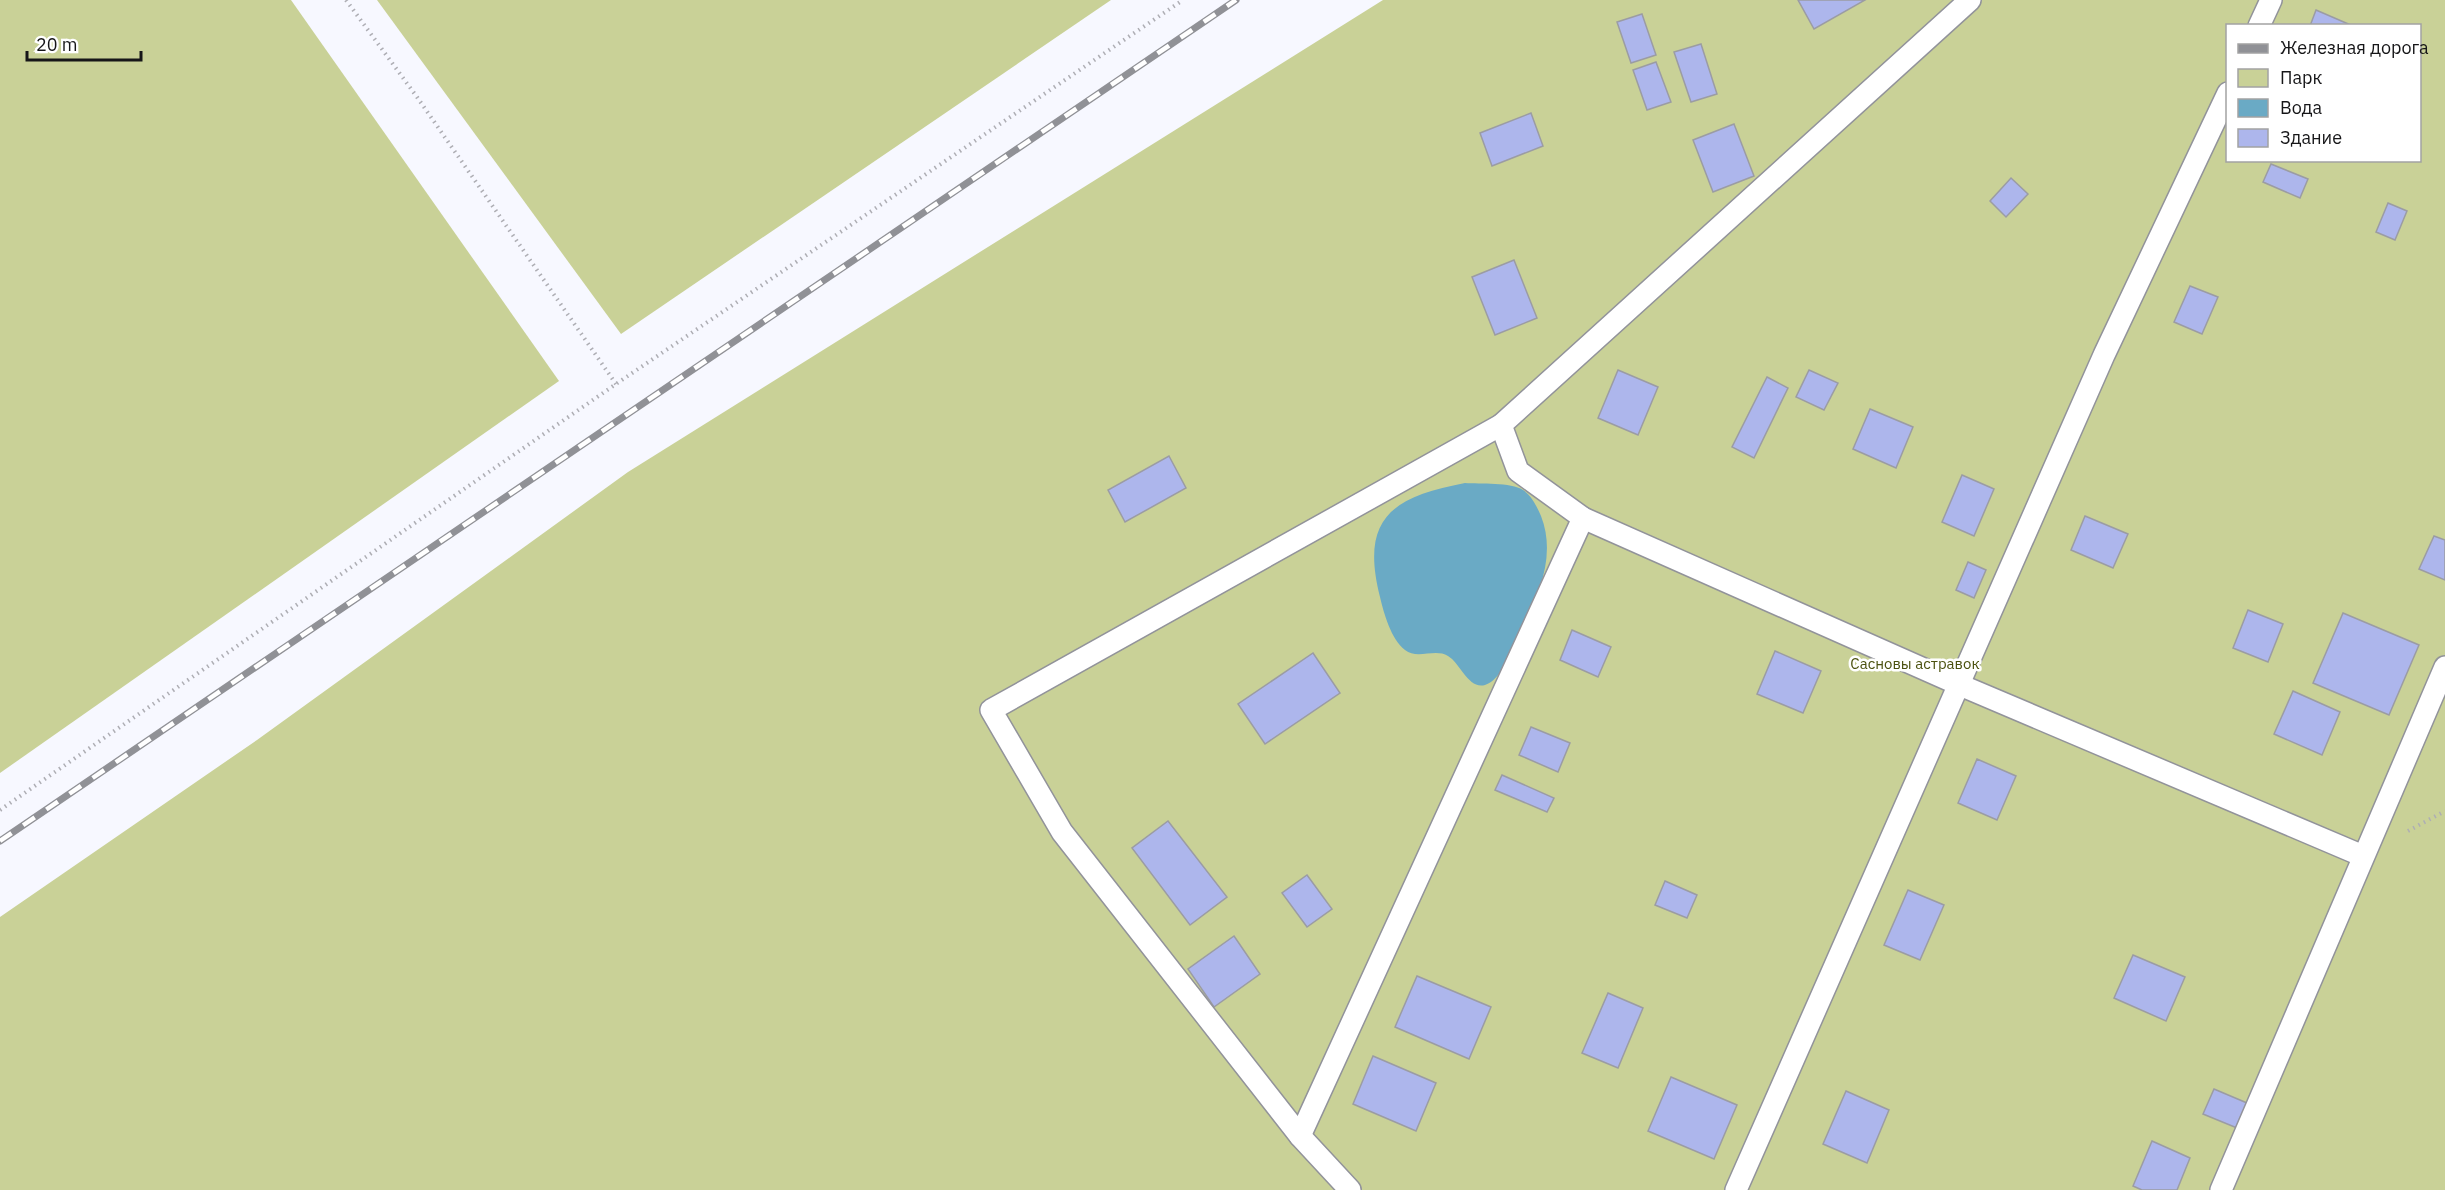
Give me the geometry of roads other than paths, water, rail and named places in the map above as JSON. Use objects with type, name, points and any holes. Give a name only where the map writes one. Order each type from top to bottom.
[{"type":"lane","points":[[1350,1190],[1300,1136],[1062,832],[991,710],[1501,425],[1970,0]]},
{"type":"lane","points":[[2260,24],[2271,0]]},
{"type":"lane","points":[[1736,1190],[2104,355],[2226,97]]},
{"type":"lane","points":[[1501,425],[1518,471],[1583,518],[1960,685],[2363,856]]},
{"type":"lane","points":[[1300,1136],[1583,518]]},
{"type":"lane","points":[[2220,1190],[2445,667]]},
{"type":"water","points":[[1465,483],[1503,485],[1523,490],[1536,505],[1546,532],[1546,565],[1537,596],[1504,666],[1496,678],[1485,685],[1474,684],[1448,656],[1437,653],[1410,653],[1400,645],[1386,618],[1375,570],[1375,548],[1379,530],[1388,516],[1401,504],[1418,496]]},
{"type":"railway","points":[[0,841],[1236,0]]},
{"type":"park label","name":"Сасновы астравок","points":[[1915,664]]}]
